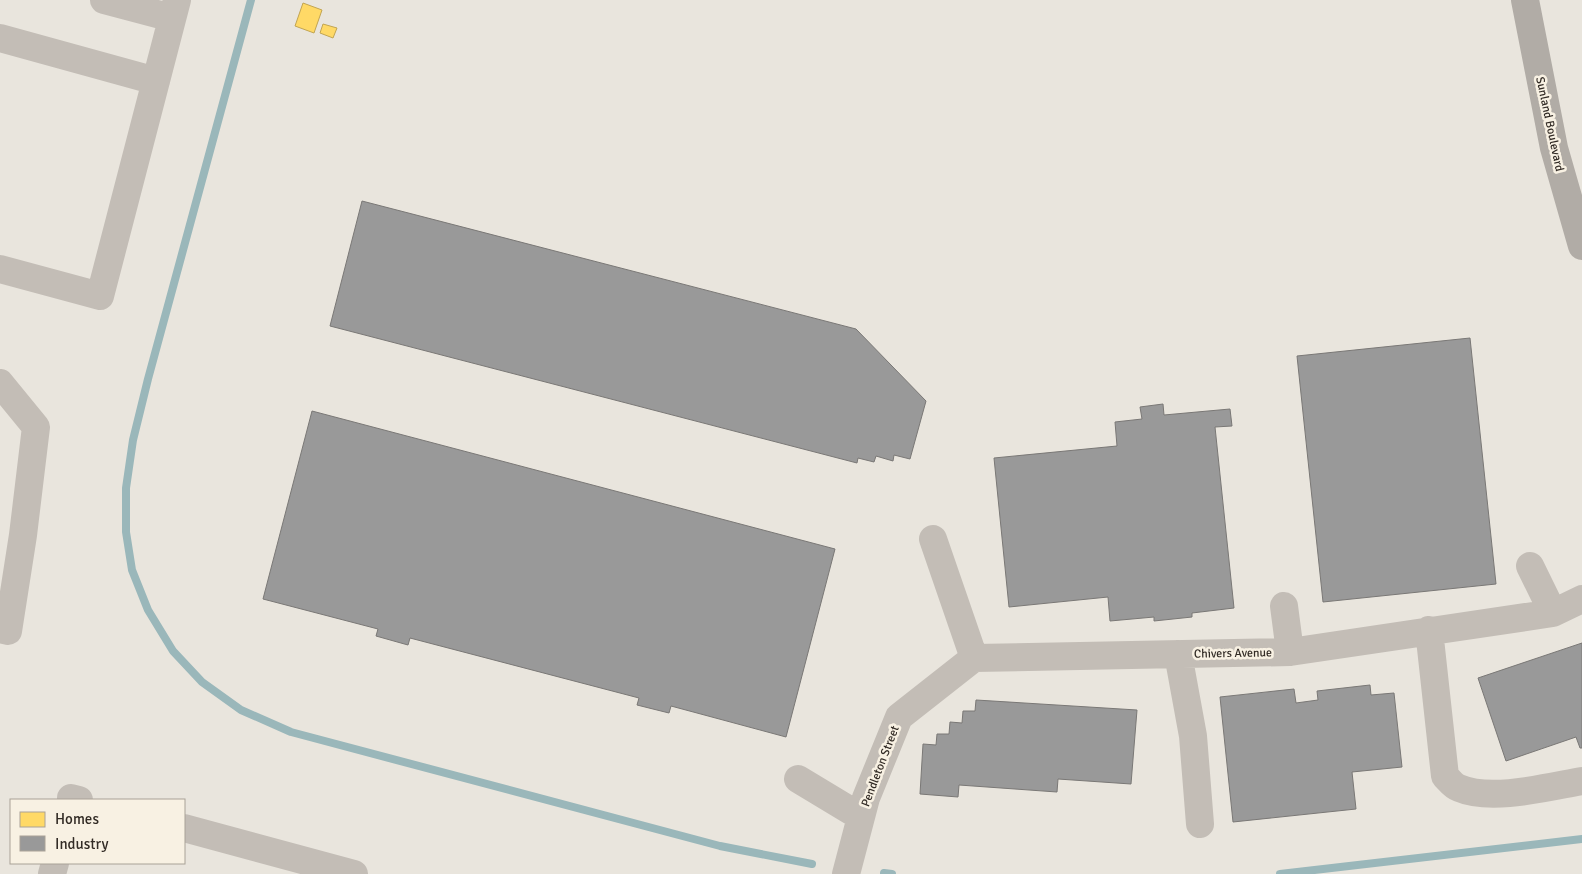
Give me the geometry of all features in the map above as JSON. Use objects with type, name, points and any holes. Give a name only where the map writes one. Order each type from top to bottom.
[{"type":"main road","name":"Sunland Boulevard","points":[[1525,0],[1554,148],[1582,246]]},
{"type":"street","points":[[0,269],[100,296],[174,9],[104,0]]},
{"type":"street","points":[[0,38],[156,81]]},
{"type":"street","points":[[0,383],[36,427],[23,535],[8,630],[0,629]]},
{"type":"street","points":[[933,539],[974,658]]},
{"type":"street","points":[[1530,566],[1553,613]]},
{"type":"street","name":"Chivers Avenue","points":[[974,658],[1290,652],[1553,613],[1582,598]]},
{"type":"street","points":[[1284,606],[1290,652]]},
{"type":"street","points":[[1429,630],[1445,776],[1450,782],[1457,788],[1469,791],[1516,793],[1582,781]]},
{"type":"street","points":[[1178,654],[1193,736],[1200,824]]},
{"type":"street","name":"Pendleton Street","points":[[846,874],[866,798],[899,717],[974,658]]},
{"type":"street","points":[[798,779],[861,817]]},
{"type":"street","points":[[185,828],[354,874]]},
{"type":"building: Homes","points":[[303,3],[322,10],[314,33],[295,26]]},
{"type":"building: Homes","points":[[323,24],[337,28],[333,38],[320,33]]},
{"type":"building: Industry","points":[[362,201],[856,329],[926,401],[910,459],[894,455],[893,461],[876,456],[874,462],[858,458],[857,463],[330,326]]},
{"type":"building: Industry","points":[[1470,338],[1496,584],[1323,602],[1297,356]]},
{"type":"building: Industry","points":[[1163,404],[1164,415],[1230,409],[1232,426],[1215,427],[1234,608],[1192,613],[1192,617],[1154,621],[1154,617],[1110,621],[1108,597],[1009,607],[994,458],[1117,446],[1115,422],[1142,419],[1140,407]]},
{"type":"building: Industry","points":[[312,411],[835,549],[786,737],[671,706],[669,713],[637,705],[639,698],[410,638],[408,645],[376,636],[378,629],[263,599]]},
{"type":"building: Industry","points":[[1582,643],[1582,748],[1580,748],[1576,737],[1506,761],[1478,678]]},
{"type":"building: Industry","points":[[1370,685],[1371,695],[1394,693],[1402,767],[1352,772],[1356,809],[1233,822],[1220,697],[1294,689],[1296,703],[1318,700],[1317,691]]},
{"type":"building: Industry","points":[[976,700],[1137,710],[1131,784],[1058,779],[1057,792],[959,785],[958,797],[920,794],[923,744],[936,745],[937,734],[949,734],[950,722],[962,723],[963,711],[975,711]]},
{"type":"waterway","points":[[251,0],[148,379],[133,440],[126,488],[126,532],[132,570],[148,610],[173,651],[202,682],[241,710],[291,732],[720,846],[812,864]]},
{"type":"waterway","points":[[1280,874],[1582,839]]},
{"type":"waterway","points":[[884,873],[892,874]]}]
